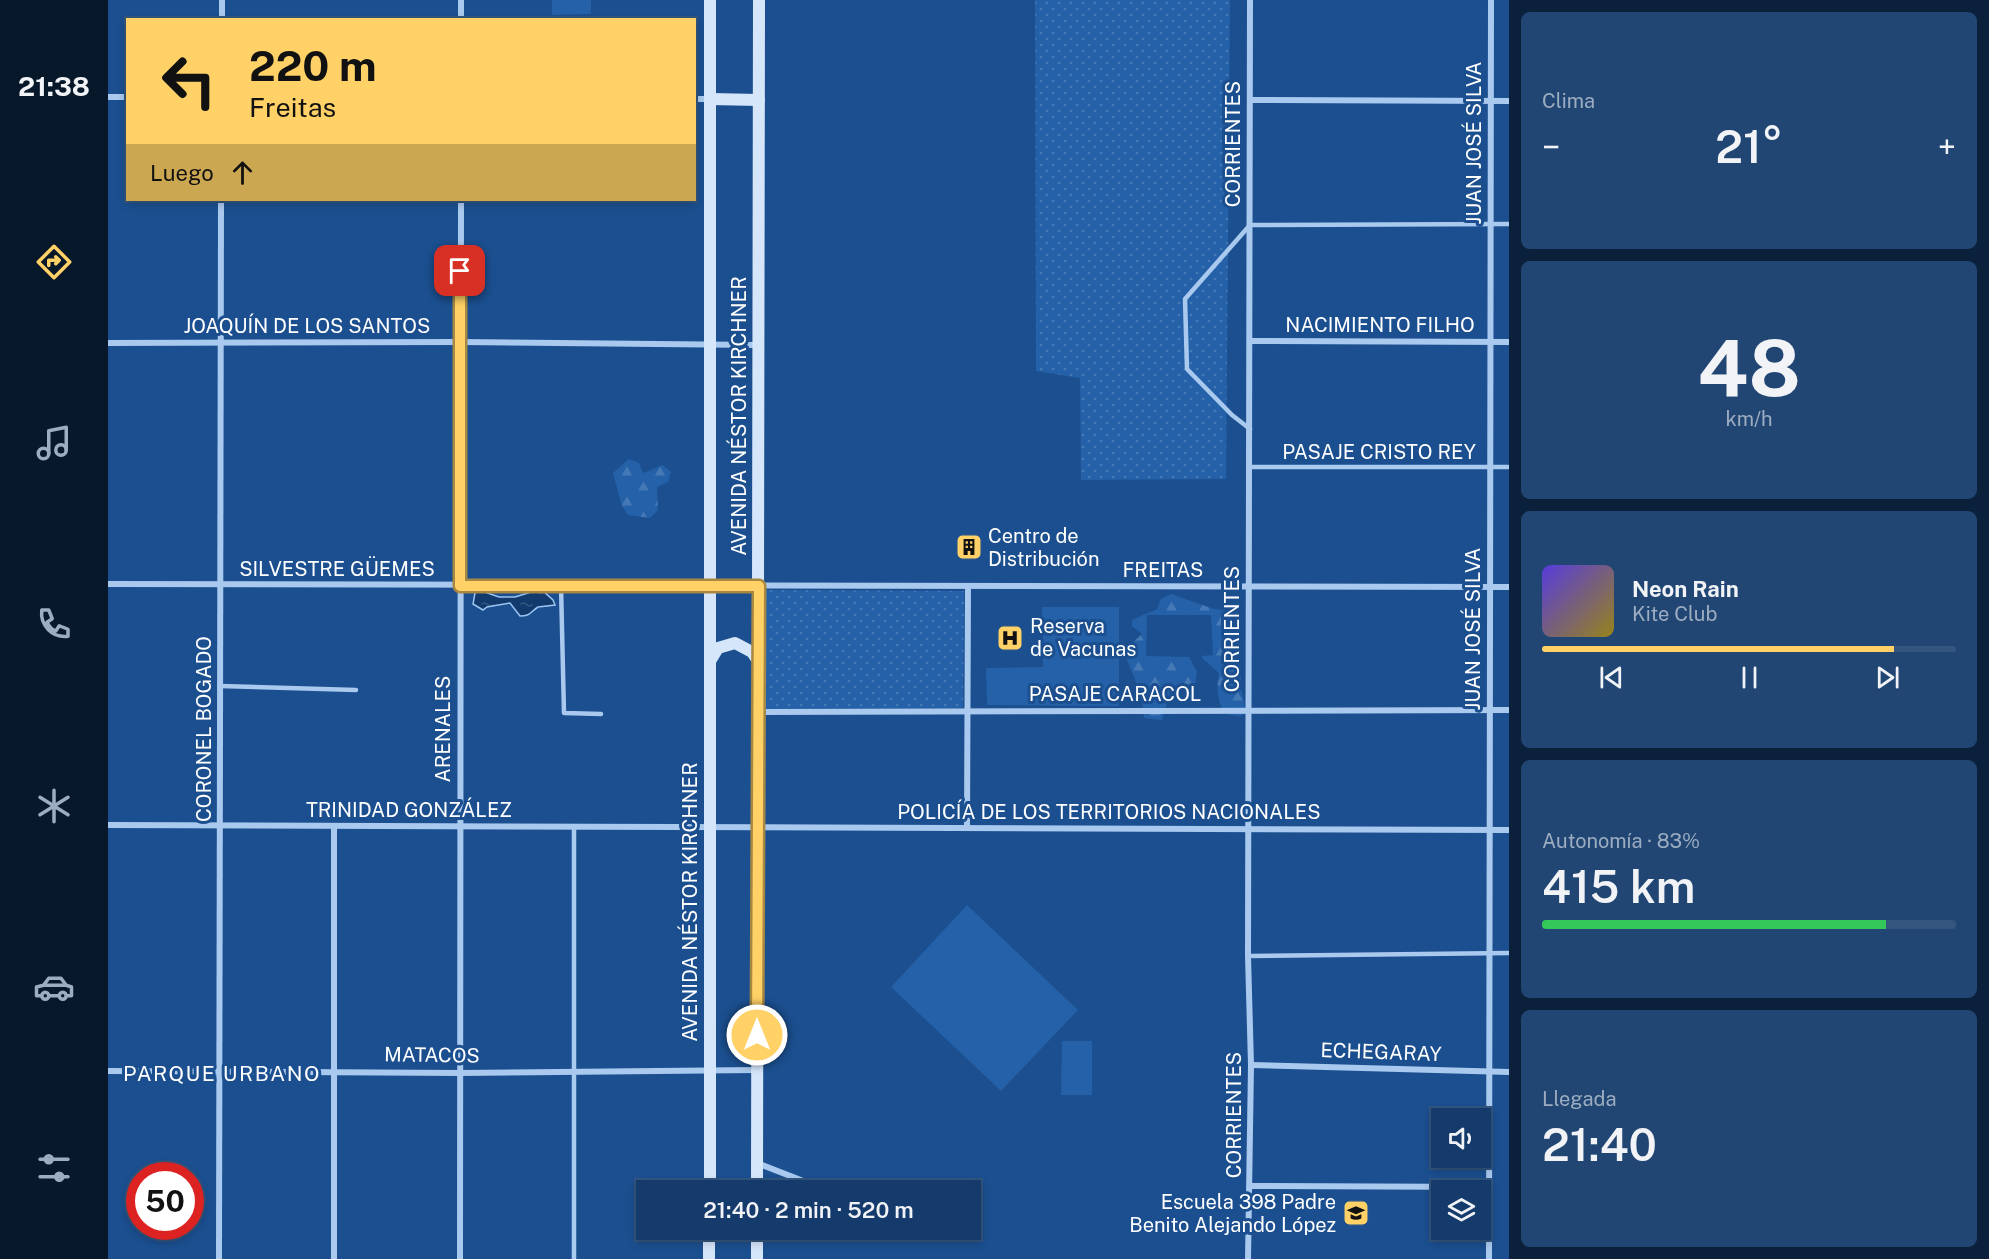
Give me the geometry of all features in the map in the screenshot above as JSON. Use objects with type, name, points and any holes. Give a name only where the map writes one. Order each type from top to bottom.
[{"type":"main road","name":"AVENIDA NÉSTOR KIRCHNER","points":[[710,0],[710,1180]]},
{"type":"main road","name":"AVENIDA NÉSTOR KIRCHNER","points":[[757,1180],[759,0]]},
{"type":"main road","points":[[710,99],[759,100]]},
{"type":"main road","points":[[709,663],[718,648],[727,643],[743,646],[758,661]]},
{"type":"main road","points":[[709,1240],[709,1259]]},
{"type":"main road","points":[[757,1240],[757,1259]]},
{"type":"street","points":[[222,0],[222,18]]},
{"type":"street","points":[[460,0],[461,18]]},
{"type":"street","name":"CORRIENTES","points":[[1248,1259],[1251,1065],[1248,956],[1250,0]]},
{"type":"street","name":"JUAN JOSÉ SILVA","points":[[1489,1180],[1491,0]]},
{"type":"street","points":[[108,97],[126,97]]},
{"type":"street","points":[[696,99],[710,99]]},
{"type":"street","points":[[1250,100],[1509,101]]},
{"type":"street","name":"CORONEL BOGADO","points":[[219,1259],[221,201]]},
{"type":"street","name":"ARENALES","points":[[460,201],[460,1259]]},
{"type":"street","name":"NACIMIENTO FILHO","points":[[1250,341],[1509,342]]},
{"type":"street","name":"JOAQUÍN DE LOS SANTOS","points":[[108,343],[460,342],[758,345]]},
{"type":"street","name":"SILVESTRE GÜEMES","points":[[108,584],[710,586]]},
{"type":"street","name":"FREITAS","points":[[710,586],[1509,588]]},
{"type":"street","points":[[967,828],[968,586]]},
{"type":"street","name":"PASAJE CARACOL","points":[[758,712],[1509,710]]},
{"type":"street","name":"TRINIDAD GONZÁLEZ","points":[[108,825],[710,828]]},
{"type":"street","points":[[334,826],[334,1259]]},
{"type":"street","name":"POLICÍA DE LOS TERRITORIOS NACIONALES","points":[[710,828],[1509,830]]},
{"type":"street","name":"ECHEGARAY","points":[[1251,1065],[1509,1072]]},
{"type":"street","name":"MATACOS","points":[[108,1071],[334,1070],[461,1073],[574,1070],[756,1070]]},
{"type":"street","points":[[756,1163],[800,1180]]},
{"type":"street","points":[[1250,1186],[1431,1187]]},
{"type":"street","name":"JUAN JOSÉ SILVA","points":[[1489,1240],[1489,1259]]},
{"type":"lane","points":[[1250,429],[1232,415],[1187,369],[1185,299],[1250,225],[1509,224]]},
{"type":"lane","name":"PASAJE CRISTO REY","points":[[1248,467],[1509,467]]},
{"type":"lane","points":[[561,586],[564,713],[601,714]]},
{"type":"lane","points":[[220,686],[356,690]]},
{"type":"lane","points":[[574,827],[574,1259]]},
{"type":"lane","points":[[1248,956],[1509,954]]},
{"type":"green space","points":[[552,0],[591,0],[591,14],[552,15]]},
{"type":"green space","points":[[1035,0],[1230,0],[1226,479],[1081,480],[1080,378],[1036,371]]},
{"type":"green space","points":[[629,459],[639,463],[643,473],[663,465],[671,472],[668,482],[657,487],[658,510],[650,518],[628,515],[622,506],[613,473]]},
{"type":"green space","points":[[762,590],[964,591],[963,708],[762,709]]},
{"type":"green space","points":[[1171,594],[1214,609],[1232,611],[1239,618],[1241,688],[1246,713],[1240,716],[1226,714],[1218,695],[1219,673],[1202,658],[1202,656],[1213,655],[1211,615],[1147,615],[1146,656],[1189,657],[1197,672],[1195,684],[1183,690],[1172,686],[1162,720],[1144,718],[1141,694],[1127,660],[1129,646],[1142,634],[1132,626],[1132,620],[1157,609],[1161,599]]},
{"type":"green space","points":[[1042,607],[1119,607],[1119,706],[987,705],[986,668],[1043,667]]},
{"type":"green space","points":[[967,905],[1078,1010],[1001,1091],[891,987]]},
{"type":"green space","points":[[1062,1041],[1092,1041],[1092,1095],[1061,1095]]},
{"type":"water","points":[[541,589],[555,605],[538,607],[526,615],[520,616],[510,603],[487,607],[483,610],[473,604],[475,593],[479,590],[499,597],[515,597]]},
{"type":"place","name":"Centro de Distribución","points":[[969,547]]},
{"type":"place","name":"Reserva de Vacunas","points":[[1010,638]]},
{"type":"place","name":"Escuela 398 Padre Benito Alejando López","points":[[1356,1213]]},
{"type":"district","name":"PARQUE URBANO","points":[[222,1073]]},
{"type":"route","points":[[460,271],[460,586],[759,586],[757,1035]]}]
